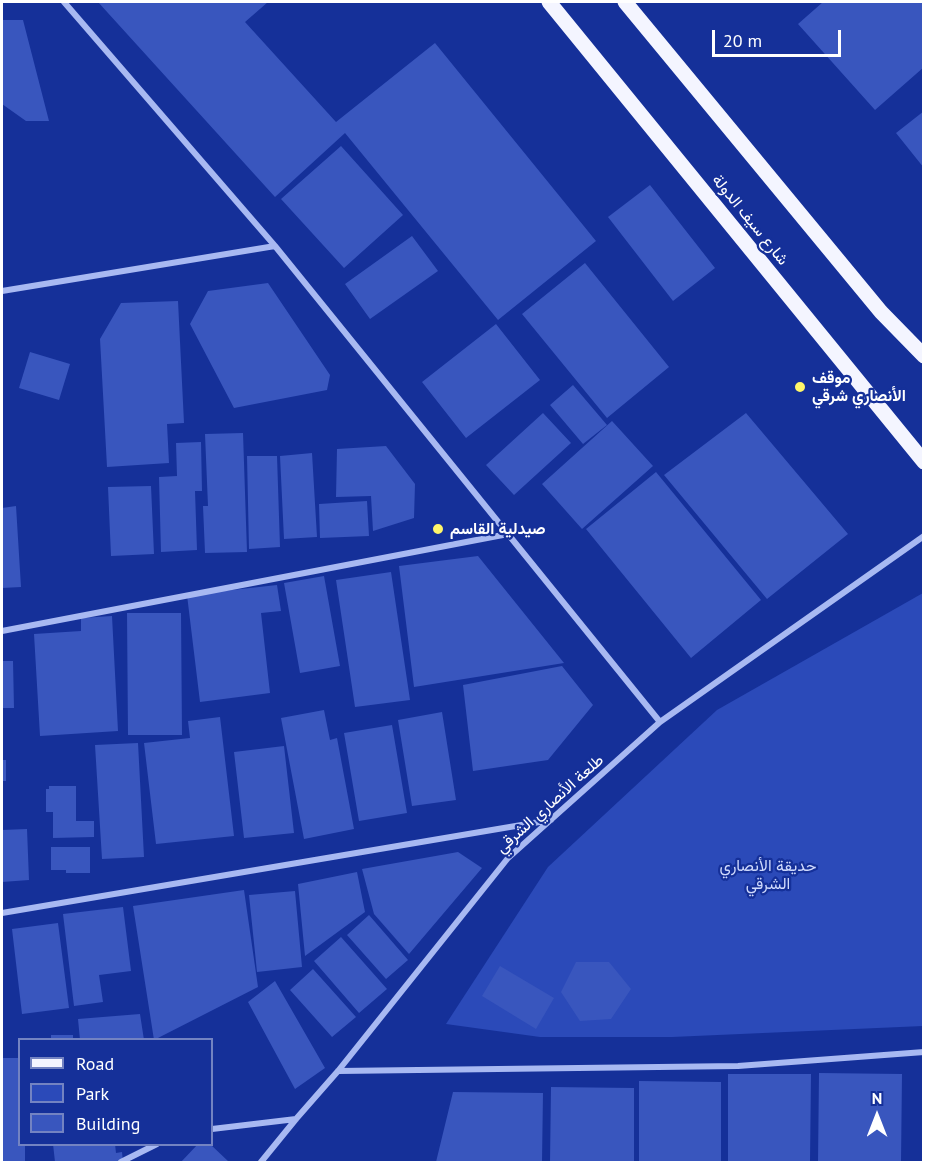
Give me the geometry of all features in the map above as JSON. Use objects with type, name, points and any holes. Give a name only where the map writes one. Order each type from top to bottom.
[{"type":"main road","name":"شارع سيف الدولة","points":[[549,2],[924,462]]},
{"type":"main road","points":[[625,2],[881,312],[924,356]]},
{"type":"street","points":[[64,2],[274,246],[660,722]]},
{"type":"street","points":[[2,291],[274,246]]},
{"type":"street","points":[[2,631],[508,534]]},
{"type":"street","name":"طلعة الأنصاري الشرقي","points":[[261,1162],[338,1071],[508,858],[660,722],[924,536]]},
{"type":"street","points":[[2,913],[552,819]]},
{"type":"street","points":[[338,1071],[738,1066],[924,1052]]},
{"type":"street","points":[[213,1129],[296,1119]]},
{"type":"street","points":[[121,1162],[153,1146]]},
{"type":"green space","name":"حديقة الأنصاري الشرقي","points":[[923,593],[923,1026],[672,1037],[540,1037],[446,1024],[548,867],[717,710]]},
{"type":"building","points":[[98,2],[268,2],[245,22],[336,122],[435,43],[596,241],[498,320],[345,133],[275,197]]},
{"type":"building","points":[[823,2],[924,2],[924,67],[875,110],[798,24]]},
{"type":"building","points":[[3,20],[23,20],[49,121],[26,121],[2,104]]},
{"type":"building","points":[[924,111],[924,168],[896,133]]},
{"type":"building","points":[[341,146],[403,215],[344,268],[281,199]]},
{"type":"building","points":[[650,185],[715,268],[673,301],[608,217]]},
{"type":"building","points":[[412,236],[438,271],[370,319],[345,284]]},
{"type":"building","points":[[585,263],[669,367],[607,418],[522,314]]},
{"type":"building","points":[[268,283],[330,375],[327,390],[234,408],[190,324],[208,291]]},
{"type":"building","points":[[178,301],[184,423],[167,424],[169,463],[107,467],[100,339],[121,303]]},
{"type":"building","points":[[496,324],[540,380],[466,438],[422,382]]},
{"type":"building","points":[[30,352],[70,364],[59,400],[19,388]]},
{"type":"building","points":[[573,385],[607,425],[583,444],[550,405]]},
{"type":"building","points":[[543,413],[571,443],[514,495],[486,465]]},
{"type":"building","points":[[746,413],[848,534],[767,599],[664,475]]},
{"type":"building","points":[[612,421],[653,466],[582,529],[542,484]]},
{"type":"building","points":[[243,433],[247,552],[205,553],[203,506],[208,506],[205,434]]},
{"type":"building","points":[[201,442],[202,491],[195,491],[197,550],[161,552],[159,477],[177,476],[176,443]]},
{"type":"building","points":[[386,446],[415,484],[414,518],[373,531],[371,496],[336,497],[337,449]]},
{"type":"building","points":[[312,453],[317,537],[284,539],[280,456]]},
{"type":"building","points":[[247,456],[277,456],[280,547],[249,549]]},
{"type":"building","points":[[656,472],[761,600],[691,658],[586,529]]},
{"type":"building","points":[[151,486],[154,554],[111,556],[108,487]]},
{"type":"building","points":[[367,501],[369,536],[320,538],[319,504]]},
{"type":"building","points":[[16,506],[21,587],[2,588],[2,508]]},
{"type":"building","points":[[478,556],[564,663],[414,687],[399,566]]},
{"type":"building","points":[[391,572],[410,700],[355,707],[336,580]]},
{"type":"building","points":[[324,576],[340,666],[300,673],[284,583]]},
{"type":"building","points":[[277,585],[281,611],[261,613],[270,693],[200,702],[187,595]]},
{"type":"building","points":[[127,613],[181,613],[182,735],[128,735]]},
{"type":"building","points":[[112,616],[118,731],[40,736],[34,634],[81,631],[81,618]]},
{"type":"building","points":[[2,661],[13,661],[14,708],[2,708]]},
{"type":"building","points":[[562,666],[593,705],[548,760],[473,771],[463,685]]},
{"type":"building","points":[[324,710],[330,740],[337,738],[354,829],[304,839],[281,718]]},
{"type":"building","points":[[442,712],[456,800],[412,806],[398,720]]},
{"type":"building","points":[[220,717],[234,836],[156,844],[144,743],[190,738],[188,721]]},
{"type":"building","points":[[392,725],[407,813],[359,821],[344,733]]},
{"type":"building","points":[[138,743],[144,857],[102,859],[95,745]]},
{"type":"building","points":[[284,746],[294,833],[244,838],[234,752]]},
{"type":"building","points":[[2,760],[6,760],[6,781],[2,781]]},
{"type":"building","points":[[49,786],[76,786],[76,821],[94,821],[94,837],[53,838],[53,812],[46,812],[46,789],[49,789]]},
{"type":"building","points":[[27,829],[29,880],[2,882],[2,830]]},
{"type":"building","points":[[51,847],[90,847],[90,873],[66,873],[66,870],[51,870]]},
{"type":"building","points":[[458,852],[482,868],[409,954],[374,914],[362,869]]},
{"type":"building","points":[[357,872],[365,912],[305,956],[298,884]]},
{"type":"building","points":[[244,890],[258,987],[158,1038],[154,1038],[133,906]]},
{"type":"building","points":[[295,891],[302,967],[257,972],[249,895]]},
{"type":"building","points":[[123,907],[131,971],[99,975],[103,1002],[74,1006],[63,914]]},
{"type":"building","points":[[369,915],[408,960],[386,979],[347,935]]},
{"type":"building","points":[[58,923],[69,1008],[22,1014],[12,929]]},
{"type":"building","points":[[341,937],[387,989],[359,1013],[314,961]]},
{"type":"building","points":[[576,962],[609,962],[631,989],[611,1019],[580,1021],[561,992]]},
{"type":"building","points":[[500,966],[554,998],[536,1029],[482,996]]},
{"type":"building","points":[[313,969],[356,1017],[332,1037],[290,990]]},
{"type":"building","points":[[275,981],[325,1068],[295,1089],[248,1002]]},
{"type":"building","points":[[140,1014],[144,1038],[80,1038],[78,1019]]},
{"type":"building","points":[[51,1035],[73,1035],[73,1038],[51,1038]]},
{"type":"building","points":[[2,1058],[18,1058],[18,1146],[25,1146],[25,1162],[2,1162]]},
{"type":"building","points":[[819,1073],[902,1074],[901,1162],[818,1162]]},
{"type":"building","points":[[728,1074],[811,1074],[810,1162],[728,1162]]},
{"type":"building","points":[[639,1081],[721,1082],[721,1162],[639,1162]]},
{"type":"building","points":[[551,1087],[634,1088],[634,1162],[550,1162]]},
{"type":"building","points":[[453,1092],[543,1093],[542,1162],[436,1162]]},
{"type":"building","points":[[53,1146],[115,1146],[116,1153],[122,1152],[123,1162],[55,1162]]},
{"type":"building","points":[[196,1146],[212,1146],[229,1162],[181,1162]]},
{"type":"place","name":"موقف الأنصاري شرقي","points":[[800,387]]},
{"type":"place","name":"صيدلية القاسم","points":[[438,529]]}]
